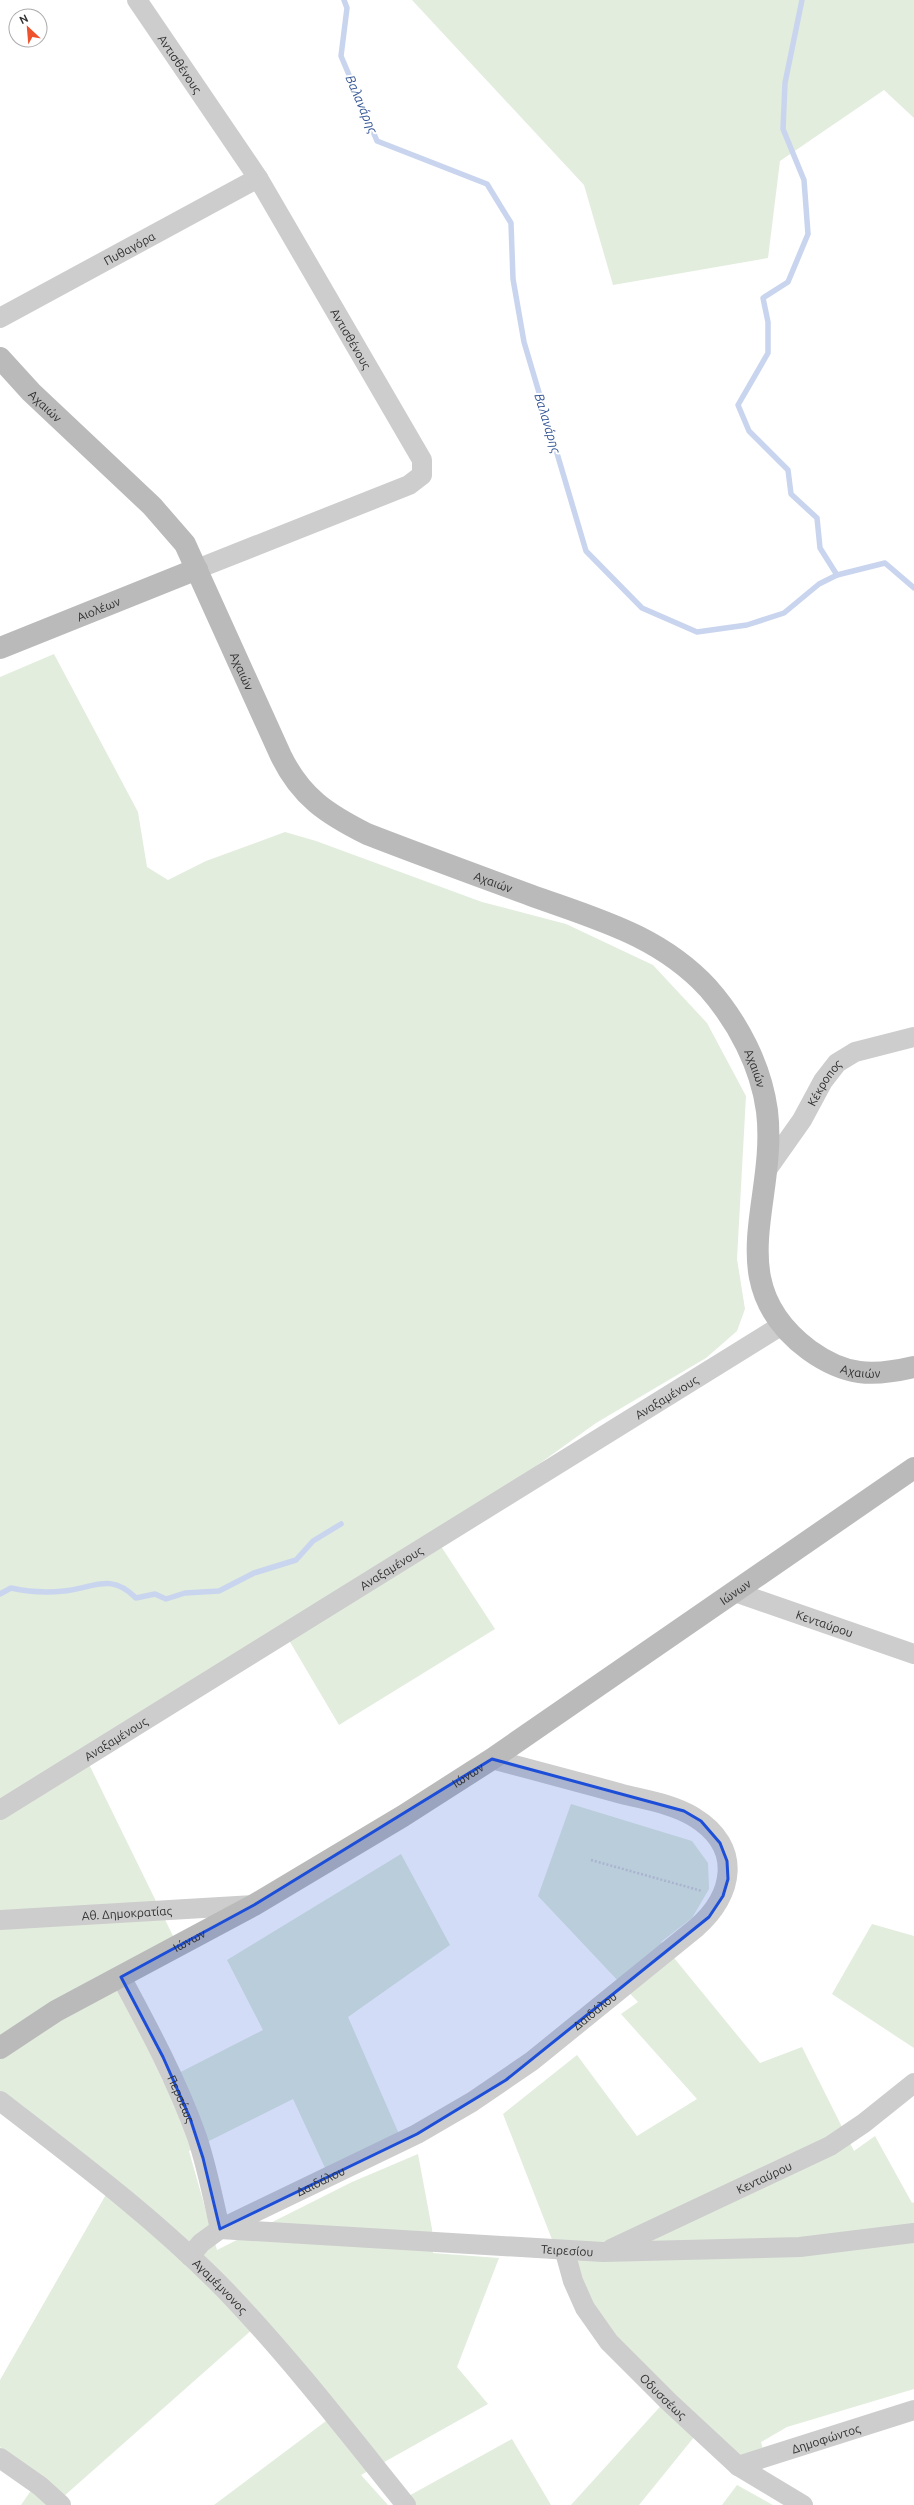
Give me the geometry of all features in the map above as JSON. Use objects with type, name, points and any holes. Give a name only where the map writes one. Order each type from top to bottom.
[{"type":"main road","name":"Αχαιών","points":[[0,358],[31,392],[168,523],[187,548],[287,769],[297,784],[317,804],[330,814],[367,834],[641,936],[684,965],[709,990],[735,1024],[757,1069],[767,1112],[766,1171],[757,1251],[758,1272],[768,1306],[782,1325],[797,1340],[822,1359],[846,1370],[876,1374],[914,1367]]},
{"type":"main road","name":"Αιολέων","points":[[0,648],[197,569]]},
{"type":"main road","name":"Ιώνων","points":[[0,2048],[44,2018],[254,1905],[343,1853],[492,1759],[914,1468]]},
{"type":"street","name":"Αντισθένους","points":[[137,0],[258,178],[414,443],[422,460],[422,475],[409,485],[197,569]]},
{"type":"street","name":"Πυθαγόρα","points":[[0,318],[258,178]]},
{"type":"street","name":"Κέκροπος","points":[[766,1171],[802,1120],[823,1081],[837,1063],[855,1052],[914,1037]]},
{"type":"street","name":"Αναξαμένους","points":[[0,1810],[782,1325]]},
{"type":"street","name":"Κενταύρου","points":[[735,1592],[914,1654]]},
{"type":"street","name":"Δαιδάλου","points":[[190,2256],[209,2236],[220,2229],[417,2134],[506,2080],[696,1928],[717,1906],[728,1879],[727,1861],[720,1843],[701,1821],[669,1806],[492,1759]]},
{"type":"street","name":"Αθ. Δημοκρατίας","points":[[0,1920],[254,1905]]},
{"type":"street","name":"Περσέως","points":[[121,1977],[163,2057],[190,2118],[203,2158],[220,2229]]},
{"type":"street","name":"Κενταύρου","points":[[603,2252],[830,2146],[864,2123],[914,2083]]},
{"type":"street","name":"Αγαμέμνονος","points":[[0,2101],[86,2166],[190,2256],[226,2291],[272,2342],[406,2505]]},
{"type":"street","name":"Τειρεσίου","points":[[220,2229],[565,2252],[800,2247],[914,2233]]},
{"type":"street","name":"Οδυσσέως","points":[[565,2252],[579,2294],[600,2330],[669,2402],[738,2466],[803,2505]]},
{"type":"street","name":"Δημοφώντος","points":[[738,2466],[914,2410]]},
{"type":"street","points":[[0,2458],[40,2486],[62,2505]]},
{"type":"path","points":[[591,1860],[701,1891],[717,1906]]},
{"type":"highlighted area","points":[[492,1759],[684,1811],[701,1821],[720,1843],[727,1861],[728,1879],[723,1896],[709,1917],[506,2080],[417,2134],[220,2229],[203,2158],[190,2118],[163,2057],[121,1977],[254,1905]]},
{"type":"green space","points":[[412,0],[914,0],[914,118],[884,90],[780,161],[768,258],[613,285],[584,185]]},
{"type":"green space","points":[[54,654],[138,812],[147,867],[168,880],[206,861],[285,832],[316,841],[482,902],[566,924],[653,965],[707,1023],[746,1096],[737,1259],[745,1309],[737,1331],[706,1358],[596,1423],[532,1469],[433,1534],[495,1629],[339,1725],[280,1625],[82,1750],[174,1938],[114,1975],[163,2081],[263,2030],[227,1960],[401,1854],[450,1945],[348,2017],[399,2134],[326,2170],[293,2099],[189,2151],[217,2250],[352,2182],[418,2154],[432,2229],[433,2253],[499,2258],[457,2367],[488,2404],[361,2475],[388,2505],[214,2505],[338,2412],[263,2320],[63,2497],[69,2505],[21,2505],[39,2479],[0,2447],[0,2380],[112,2184],[0,2096],[0,677]]},
{"type":"green space","points":[[571,1804],[692,1841],[708,1863],[709,1889],[692,1918],[661,1942],[760,2063],[802,2047],[854,2151],[875,2136],[912,2203],[914,2202],[914,2389],[787,2427],[761,2442],[764,2453],[733,2463],[699,2431],[639,2505],[571,2505],[667,2399],[599,2317],[553,2242],[503,2114],[577,2055],[637,2136],[697,2099],[621,2014],[638,2002],[538,1896]]},
{"type":"green space","points":[[872,1924],[914,1936],[914,2048],[832,1994]]},
{"type":"green space","points":[[512,2439],[551,2505],[392,2505],[405,2498]]},
{"type":"green space","points":[[737,2485],[773,2505],[722,2505]]},
{"type":"waterway","name":"Βαλανάρης","points":[[344,0],[347,8],[341,56],[377,141],[487,184],[511,223],[513,279],[524,342],[586,551],[642,608],[697,632],[747,625],[784,613],[819,584],[837,575],[885,563],[914,588]]},
{"type":"waterway","points":[[802,0],[785,83],[783,129],[804,180],[808,234],[788,282],[763,298],[768,322],[768,353],[738,405],[749,431],[788,470],[791,494],[817,518],[820,548],[837,575]]},
{"type":"waterway","points":[[0,1594],[11,1588],[50,1592],[102,1584],[118,1586],[127,1590],[136,1598],[155,1594],[166,1599],[185,1593],[219,1591],[254,1573],[296,1560],[313,1541],[341,1524]]}]
